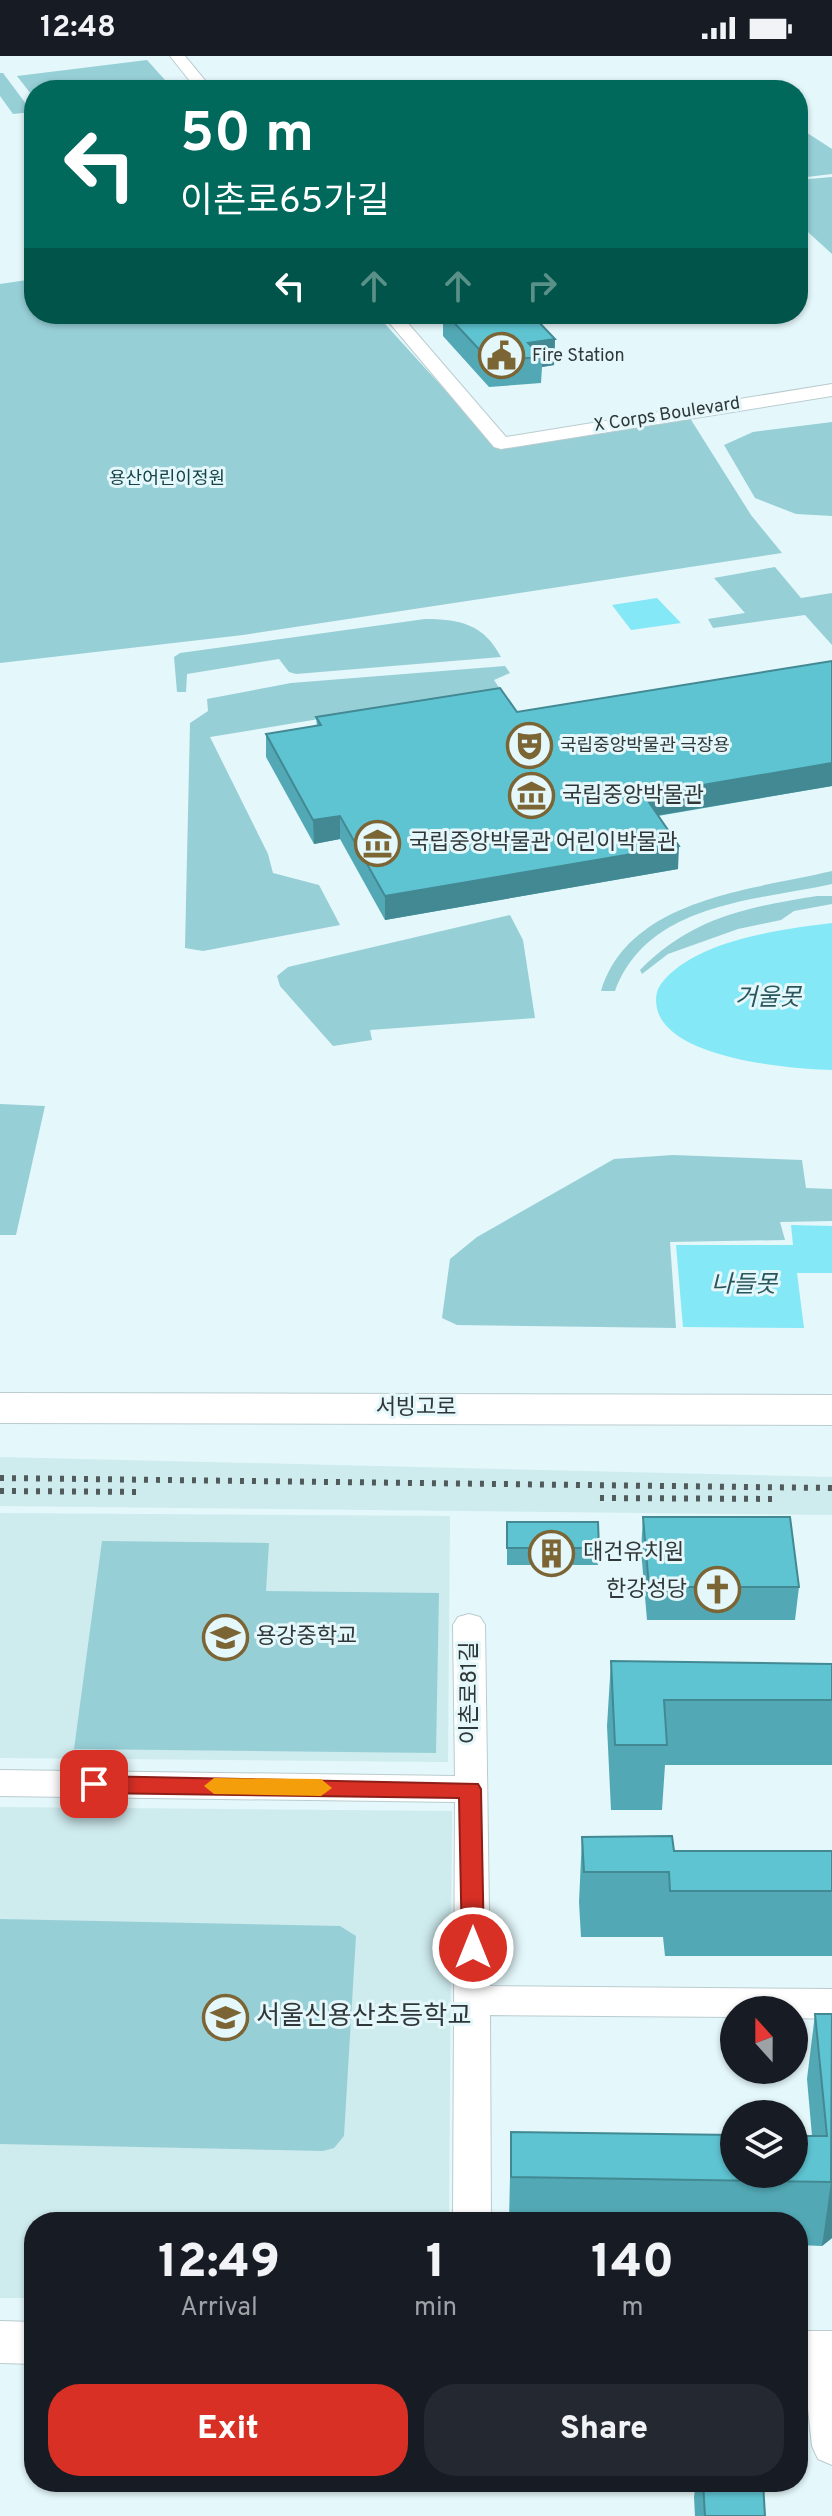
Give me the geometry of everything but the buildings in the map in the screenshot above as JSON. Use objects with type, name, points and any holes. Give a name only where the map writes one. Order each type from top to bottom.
[{"type":"main road","name":"서빙고로","points":[[0,1408],[832,1410]]},
{"type":"street","points":[[177,56],[197,80]]},
{"type":"street","name":"X Corps Boulevard","points":[[400,324],[501,443],[832,390]]},
{"type":"street","name":"이촌로81길","points":[[469,1625],[472,2212]]},
{"type":"street","points":[[0,1783],[470,1789]]},
{"type":"street","points":[[473,2000],[832,2004]]},
{"type":"street","points":[[0,2342],[24,2343]]},
{"type":"street","points":[[817,2353],[832,2446]]},
{"type":"shaded area","points":[[0,1457],[832,1477],[832,1515],[0,1506]]},
{"type":"shaded area","name":"용강중학교","points":[[0,1513],[450,1516],[448,1762],[0,1758]]},
{"type":"shaded area","name":"서울신용산초등학교","points":[[0,1807],[452,1811],[449,2212],[24,2212],[24,2298],[0,2298]]},
{"type":"green space","points":[[147,60],[165,80],[24,80],[24,85],[17,76]]},
{"type":"green space","points":[[0,73],[3,73],[24,101],[24,113],[13,114],[0,96]]},
{"type":"green space","points":[[808,133],[832,149],[832,174],[808,177]]},
{"type":"green space","points":[[832,177],[832,254],[808,232],[808,179]]},
{"type":"green space","name":"용산어린이정원","points":[[24,280],[24,324],[385,324],[494,444],[688,415],[751,515],[782,553],[243,635],[0,663],[0,284]]},
{"type":"green space","points":[[832,422],[832,516],[796,514],[755,498],[724,445],[753,432]]},
{"type":"green space","points":[[775,567],[801,598],[832,593],[832,645],[805,615],[713,628],[708,619],[745,613],[714,578]]},
{"type":"green space","points":[[425,619],[460,622],[478,630],[501,657],[296,674],[289,672],[279,659],[187,674],[186,692],[177,692],[174,657],[180,653]]},
{"type":"green space","points":[[505,666],[510,673],[494,680],[500,689],[210,737],[268,854],[273,873],[319,885],[340,925],[203,951],[185,948],[190,723],[208,711],[207,699],[291,683]]},
{"type":"green space","points":[[832,871],[832,884],[738,902],[678,923],[652,940],[631,962],[615,991],[601,991],[616,960],[638,936],[665,917],[731,893]]},
{"type":"green space","points":[[817,896],[832,896],[832,904],[794,911],[781,920],[738,929],[668,954],[642,974],[640,970],[679,938],[721,918]]},
{"type":"green space","points":[[510,915],[523,940],[535,1018],[370,1030],[372,1040],[333,1046],[280,986],[277,976],[288,967]]},
{"type":"green space","points":[[0,1104],[45,1106],[16,1235],[0,1235]]},
{"type":"green space","points":[[673,1155],[802,1160],[806,1188],[832,1189],[832,1221],[780,1222],[785,1240],[670,1242],[676,1328],[457,1325],[442,1318],[450,1259],[477,1237],[614,1159]]},
{"type":"green space","points":[[102,1541],[269,1543],[266,1591],[439,1593],[436,1753],[74,1749]]},
{"type":"green space","points":[[0,1919],[340,1926],[356,1936],[344,2136],[334,2148],[323,2151],[0,2144]]},
{"type":"water","points":[[657,598],[681,623],[631,630],[612,605]]},
{"type":"water","name":"거울못","points":[[832,923],[832,1070],[763,1064],[709,1051],[686,1041],[668,1028],[658,1012],[656,997],[661,984],[676,969],[695,957],[740,939]]},
{"type":"water","name":"나들못","points":[[791,1225],[832,1226],[832,1273],[797,1273],[804,1328],[683,1327],[676,1245],[793,1245]]},
{"type":"railway","points":[[0,1478],[832,1488]]},
{"type":"railway","points":[[0,1491],[144,1492]]},
{"type":"railway","points":[[600,1498],[780,1499]]},
{"type":"slow traffic","points":[[214,1786],[321,1788]]},
{"type":"place","name":"Fire Station","points":[[501,356]]},
{"type":"place","name":"국립중앙박물관 극장용","points":[[529,746]]},
{"type":"place","name":"국립중앙박물관","points":[[531,796]]},
{"type":"place","name":"국립중앙박물관 어린이박물관","points":[[378,843]]},
{"type":"place","name":"대건유치원","points":[[552,1553]]},
{"type":"place","name":"한강성당","points":[[718,1590]]},
{"type":"place","name":"용강중학교","points":[[225,1637]]},
{"type":"place","name":"서울신용산초등학교","points":[[225,2017]]},
{"type":"route","points":[[94,1784],[470,1789],[473,1948]]}]
